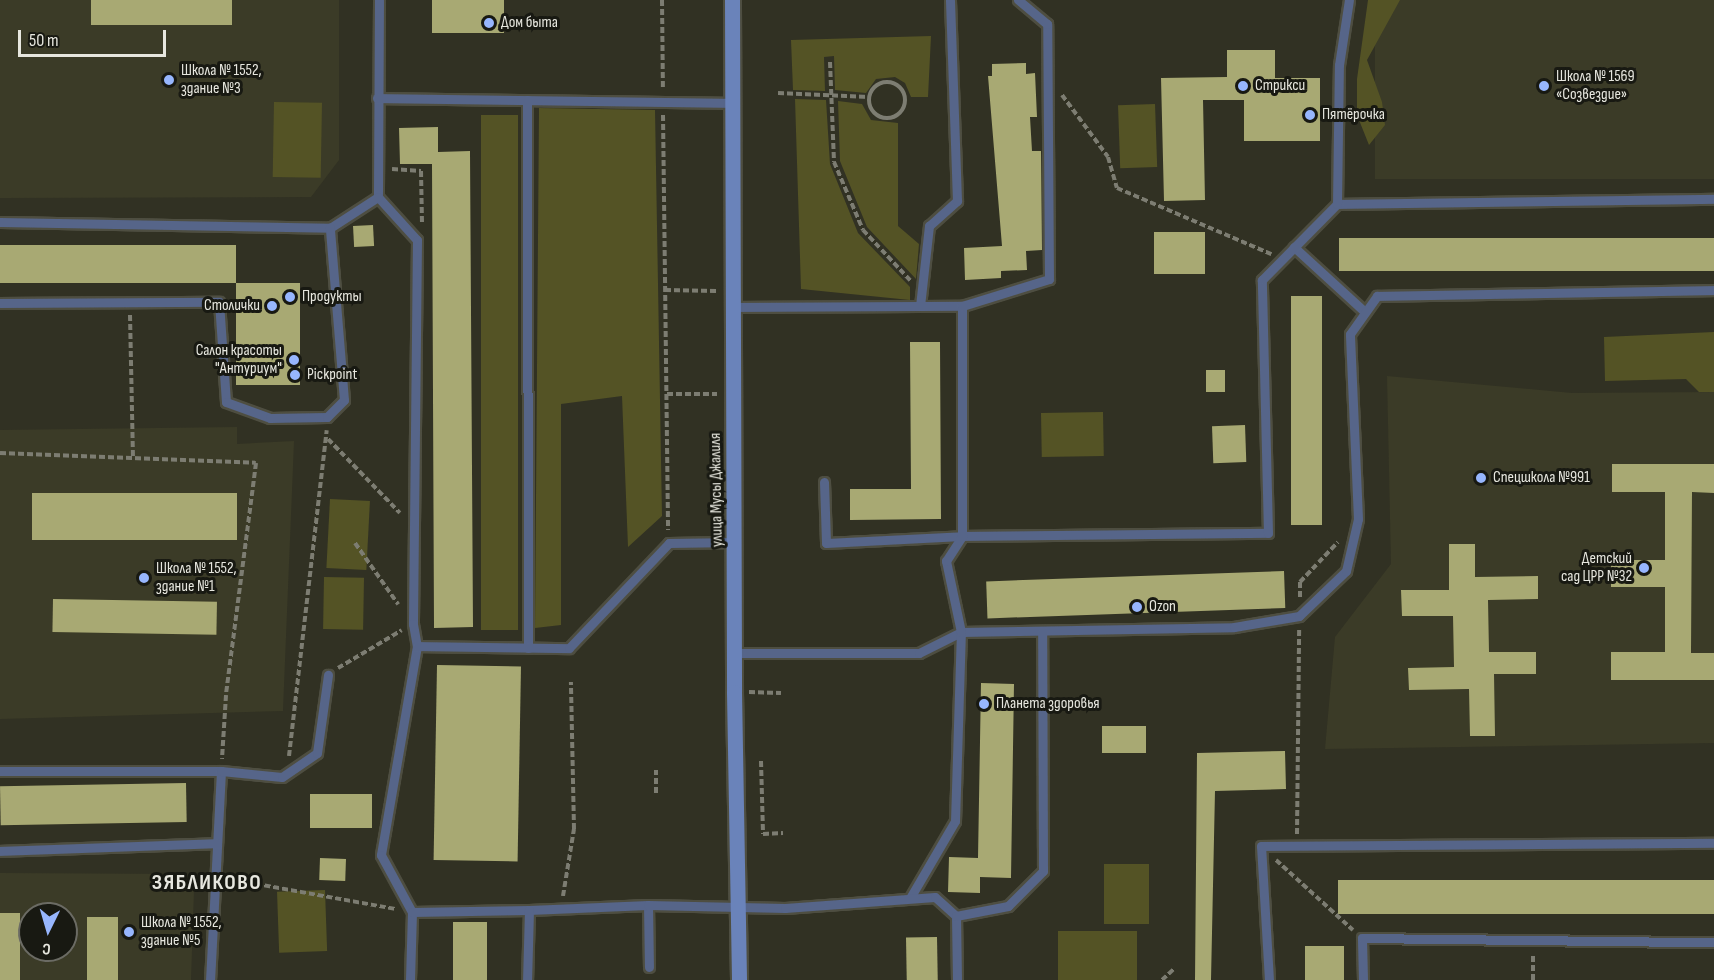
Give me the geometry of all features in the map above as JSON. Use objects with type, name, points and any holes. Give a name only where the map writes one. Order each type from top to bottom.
[{"type":"main road","name":"улица Мусы Джалиля","points":[[732,0],[736,909],[739,980]]},
{"type":"lane","points":[[378,0],[378,197],[417,240],[412,624],[417,646],[381,855],[412,912],[410,980]]},
{"type":"lane","points":[[920,306],[929,226],[957,201],[950,0]]},
{"type":"lane","points":[[733,307],[962,306],[1049,279],[1047,24],[1018,0]]},
{"type":"lane","points":[[824,482],[826,543],[962,536],[1268,533],[1262,280],[1337,204],[1340,65],[1349,0]]},
{"type":"lane","points":[[377,98],[734,103]]},
{"type":"lane","points":[[527,100],[528,648]]},
{"type":"lane","points":[[0,222],[330,228],[378,197]]},
{"type":"lane","points":[[1337,204],[1714,199]]},
{"type":"lane","points":[[0,303],[219,302],[226,402],[270,418],[327,417],[344,400],[330,228]]},
{"type":"lane","points":[[1294,247],[1365,312]]},
{"type":"lane","points":[[735,653],[919,653],[961,632],[1234,627],[1299,616],[1346,571],[1358,519],[1350,334],[1377,296],[1714,290]]},
{"type":"lane","points":[[910,897],[955,821],[961,632],[946,561],[962,536],[962,306]]},
{"type":"lane","points":[[417,646],[569,648],[669,543],[736,542]]},
{"type":"lane","points":[[956,916],[1008,906],[1043,871],[1042,631]]},
{"type":"lane","points":[[0,771],[221,771],[282,777],[317,753],[328,675]]},
{"type":"lane","points":[[210,980],[221,771]]},
{"type":"lane","points":[[0,851],[217,843]]},
{"type":"lane","points":[[1269,980],[1261,846],[1714,843]]},
{"type":"lane","points":[[412,912],[648,905],[736,909],[935,897],[956,916],[957,980]]},
{"type":"lane","points":[[648,905],[649,968]]},
{"type":"lane","points":[[527,980],[529,910]]},
{"type":"lane","points":[[1363,980],[1362,938],[1714,942]]},
{"type":"path","points":[[662,0],[669,543]]},
{"type":"path","points":[[830,62],[834,162],[863,230],[921,291]]},
{"type":"path","points":[[1047,75],[1108,157],[1117,188],[1283,259]]},
{"type":"path","points":[[894,82],[905,94],[905,102],[896,115],[880,117],[873,112],[869,97],[878,84],[894,82]]},
{"type":"path","points":[[778,93],[869,97]]},
{"type":"path","points":[[130,302],[133,459]]},
{"type":"path","points":[[667,394],[725,394]]},
{"type":"path","points":[[287,773],[327,438],[413,526]]},
{"type":"path","points":[[0,453],[256,464],[225,695],[221,771]]},
{"type":"path","points":[[1296,845],[1300,582],[1343,537]]},
{"type":"path","points":[[328,675],[412,624],[355,543]]},
{"type":"path","points":[[560,908],[574,829],[571,682]]},
{"type":"path","points":[[761,761],[763,834],[783,833]]},
{"type":"path","points":[[656,770],[656,793]]},
{"type":"path","points":[[1261,846],[1362,938]]},
{"type":"path","points":[[215,877],[412,912]]},
{"type":"path","points":[[1533,940],[1533,980]]},
{"type":"path","points":[[1162,980],[1174,969]]},
{"type":"shaded area","name":"Школа № 1552, здание №3","points":[[0,0],[339,0],[339,160],[311,197],[0,198]]},
{"type":"shaded area","points":[[1368,0],[1400,0],[1367,60],[1382,102],[1385,125],[1369,145],[1357,115],[1357,79]]},
{"type":"shaded area","name":"Школа № 1569 «Созвездие»","points":[[1375,0],[1714,0],[1714,179],[1375,179]]},
{"type":"shaded area","points":[[931,36],[928,97],[911,97],[905,83],[895,77],[876,79],[866,93],[835,90],[834,56],[824,57],[825,91],[793,90],[791,40]]},
{"type":"shaded area","points":[[795,99],[826,100],[830,164],[858,233],[910,287],[910,300],[801,289]]},
{"type":"shaded area","points":[[838,101],[862,104],[871,120],[898,123],[898,226],[919,244],[916,279],[867,227],[840,161]]},
{"type":"shaded area","points":[[274,102],[322,103],[321,178],[273,177]]},
{"type":"shaded area","points":[[1155,104],[1157,167],[1120,168],[1118,105]]},
{"type":"shaded area","points":[[539,108],[655,110],[662,516],[628,547],[622,396],[561,404],[561,625],[535,628]]},
{"type":"shaded area","points":[[481,115],[518,115],[518,630],[481,630]]},
{"type":"shaded area","points":[[1714,332],[1714,392],[1699,392],[1686,379],[1605,381],[1604,337]]},
{"type":"shaded area","name":"Спецшкола №991","points":[[1387,376],[1572,393],[1714,392],[1714,743],[1325,749],[1335,637],[1391,564]]},
{"type":"shaded area","points":[[1103,412],[1104,456],[1042,457],[1041,413]]},
{"type":"shaded area","name":"Школа № 1552, здание №1","points":[[237,427],[237,444],[294,441],[283,711],[0,719],[0,430]]},
{"type":"shaded area","points":[[330,499],[370,501],[366,570],[326,568]]},
{"type":"shaded area","points":[[324,577],[364,578],[363,630],[323,629]]},
{"type":"shaded area","points":[[1104,864],[1149,864],[1149,924],[1104,924]]},
{"type":"shaded area","name":"Школа № 1552, здание №5","points":[[0,873],[178,874],[194,890],[191,980],[0,980]]},
{"type":"shaded area","points":[[325,890],[327,951],[279,953],[277,892]]},
{"type":"shaded area","points":[[1058,931],[1137,931],[1137,980],[1058,980]]},
{"type":"building","points":[[91,0],[232,0],[232,25],[91,25]]},
{"type":"building","points":[[432,0],[504,0],[504,33],[432,33]]},
{"type":"building","points":[[1227,50],[1275,50],[1275,78],[1320,78],[1320,141],[1244,141],[1244,100],[1203,100],[1205,200],[1164,201],[1161,78],[1227,77]]},
{"type":"building","points":[[1026,63],[1026,74],[1035,73],[1037,117],[1030,117],[1032,151],[1041,151],[1042,250],[1026,251],[1027,270],[1001,271],[1001,278],[965,280],[964,248],[1002,246],[988,76],[992,76],[992,64]]},
{"type":"building","points":[[438,127],[438,152],[470,151],[473,627],[434,628],[432,164],[400,164],[399,128]]},
{"type":"building","points":[[373,225],[374,246],[354,247],[353,226]]},
{"type":"building","points":[[1154,232],[1205,232],[1205,274],[1154,274]]},
{"type":"building","points":[[1339,238],[1714,238],[1714,271],[1339,271]]},
{"type":"building","points":[[0,245],[236,245],[236,283],[0,283]]},
{"type":"building","points":[[236,283],[300,283],[300,385],[236,385]]},
{"type":"building","points":[[1291,296],[1322,296],[1322,525],[1291,525]]},
{"type":"building","points":[[910,342],[940,342],[941,519],[850,520],[850,489],[911,489]]},
{"type":"building","points":[[1206,370],[1225,370],[1225,392],[1206,392]]},
{"type":"building","points":[[1245,425],[1246,462],[1213,463],[1212,426]]},
{"type":"building","points":[[1612,464],[1714,464],[1714,493],[1692,492],[1691,653],[1714,653],[1714,680],[1611,680],[1611,652],[1665,652],[1665,587],[1611,587],[1611,560],[1665,560],[1665,492],[1612,492]]},
{"type":"building","points":[[32,493],[237,493],[237,540],[32,540]]},
{"type":"building","points":[[1449,544],[1475,544],[1475,577],[1538,576],[1538,599],[1488,600],[1489,652],[1536,652],[1536,674],[1494,674],[1495,736],[1470,736],[1469,689],[1409,690],[1408,668],[1454,667],[1453,616],[1402,616],[1401,590],[1449,590]]},
{"type":"building","points":[[1284,571],[1285,608],[987,618],[986,581]]},
{"type":"building","points":[[53,599],[217,602],[216,635],[52,632]]},
{"type":"building","points":[[437,665],[521,666],[518,861],[434,860]]},
{"type":"building","points":[[981,683],[1014,684],[1011,878],[980,877],[980,893],[948,892],[949,857],[978,858]]},
{"type":"building","points":[[1102,726],[1146,726],[1146,753],[1102,753]]},
{"type":"building","points":[[1285,751],[1286,789],[1215,791],[1211,980],[1195,980],[1197,753]]},
{"type":"building","points":[[186,783],[187,822],[1,825],[0,786]]},
{"type":"building","points":[[310,794],[372,794],[372,828],[310,828]]},
{"type":"building","points":[[320,858],[346,859],[345,881],[319,880]]},
{"type":"building","points":[[1338,880],[1714,880],[1714,914],[1338,914]]},
{"type":"building","points":[[0,913],[18,913],[20,980],[0,980]]},
{"type":"building","points":[[87,917],[118,917],[118,980],[87,980]]},
{"type":"building","points":[[453,922],[487,922],[487,980],[453,980]]},
{"type":"building","points":[[937,937],[938,980],[907,980],[906,938]]},
{"type":"building","points":[[1305,946],[1344,946],[1344,980],[1305,980]]},
{"type":"place","name":"Дом быта","points":[[489,23]]},
{"type":"place","name":"Школа № 1552, здание №3","points":[[169,80]]},
{"type":"place","name":"Стрикси","points":[[1243,86]]},
{"type":"place","name":"Школа № 1569 «Созвездие»","points":[[1544,86]]},
{"type":"place","name":"Пятёрочка","points":[[1310,115]]},
{"type":"place","name":"Продукты","points":[[290,297]]},
{"type":"place","name":"Столички","points":[[272,306]]},
{"type":"place","name":"Салон красоты \"Антуриум\"","points":[[294,360]]},
{"type":"place","name":"Pickpoint","points":[[295,375]]},
{"type":"place","name":"Спецшкола №991","points":[[1481,478]]},
{"type":"place","name":"Детский сад ЦРР №32","points":[[1644,568]]},
{"type":"place","name":"Школа № 1552, здание №1","points":[[144,578]]},
{"type":"place","name":"Ozon","points":[[1137,607]]},
{"type":"place","name":"Планета здоровья","points":[[984,704]]},
{"type":"place","name":"Школа № 1552, здание №5","points":[[129,932]]},
{"type":"district","name":"ЗЯБЛИКОВО","points":[[207,883]]}]
